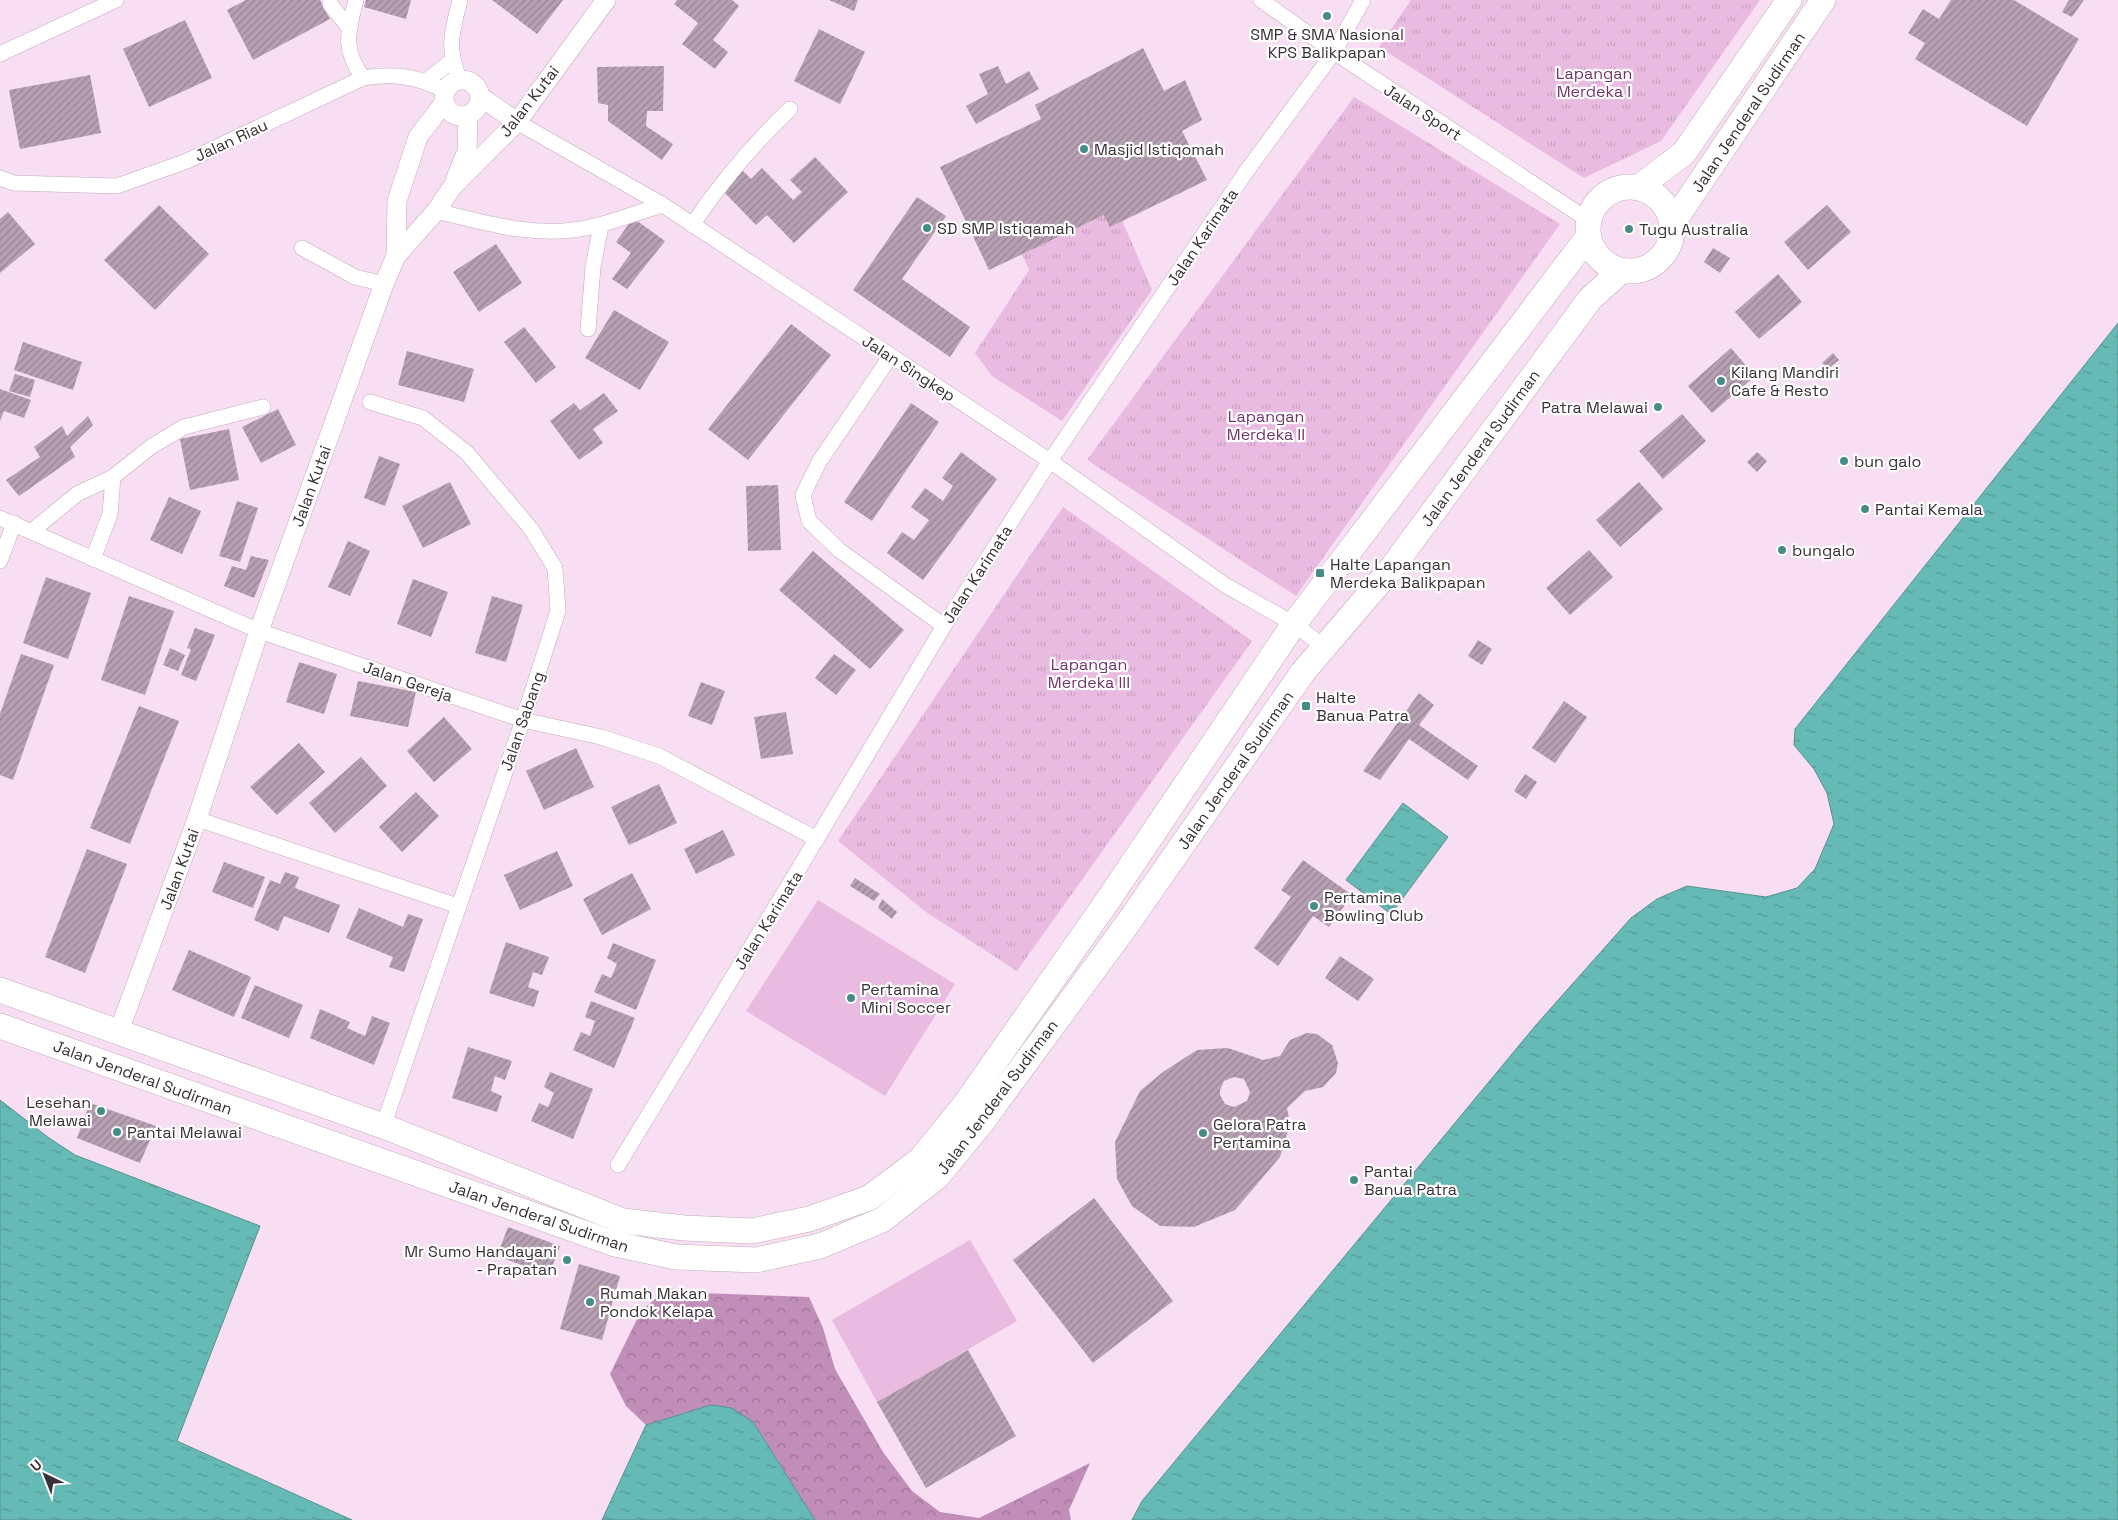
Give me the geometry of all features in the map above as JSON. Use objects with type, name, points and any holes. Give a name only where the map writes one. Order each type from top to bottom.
[{"type":"highway","name":"Jalan Jenderal Sudirman","points":[[0,990],[383,1126],[623,1221],[684,1228],[752,1231],[809,1219],[869,1198],[920,1160],[964,1106],[1111,895],[1294,624],[1588,229],[1597,203],[1613,190],[1639,187],[1684,152],[1789,0]]},
{"type":"highway","name":"Jalan Jenderal Sudirman","points":[[0,1026],[615,1244],[676,1257],[756,1260],[820,1246],[882,1220],[937,1177],[982,1122],[1128,923],[1323,646],[1391,569],[1590,299],[1621,271],[1635,271],[1648,268],[1659,260],[1670,243],[1672,224],[1823,0]]},
{"type":"highway","points":[[1639,187],[1651,192],[1662,200],[1669,211],[1672,224]]},
{"type":"highway","points":[[1588,229],[1592,249],[1600,259],[1621,271]]},
{"type":"highway","points":[[107,1065],[119,1031]]},
{"type":"street","points":[[0,54],[116,0]]},
{"type":"street","points":[[356,0],[347,47],[356,68],[363,78]]},
{"type":"street","points":[[460,0],[451,37],[450,91],[446,108],[456,116],[468,116],[478,109],[481,97]]},
{"type":"street","name":"Jalan Kutai","points":[[119,1031],[198,819],[259,631],[384,284],[396,256],[436,212],[453,186],[517,122],[606,0]]},
{"type":"street","name":"Jalan Sport","points":[[1261,0],[1588,229]]},
{"type":"street","name":"Jalan Karimata","points":[[618,1165],[817,839],[944,626],[1050,461],[1248,170],[1334,52],[1363,0]]},
{"type":"street","points":[[330,4],[350,29]]},
{"type":"street","points":[[426,81],[452,61]]},
{"type":"street","name":"Jalan Riau","points":[[0,178],[14,183],[117,186],[188,161],[363,78],[385,75],[426,81],[450,91]]},
{"type":"street","points":[[396,256],[398,201],[418,137],[450,91],[466,80],[476,86],[481,97],[517,122]]},
{"type":"street","points":[[692,225],[722,181],[762,136],[790,110]]},
{"type":"street","points":[[453,186],[467,151],[468,116]]},
{"type":"street","name":"Jalan Singkep","points":[[517,122],[663,205],[890,357],[1050,461],[1224,585],[1294,624],[1323,646]]},
{"type":"street","points":[[436,212],[510,229],[550,232],[601,225],[663,205]]},
{"type":"street","points":[[588,329],[593,267],[601,225]]},
{"type":"street","points":[[302,248],[355,277],[384,284]]},
{"type":"street","points":[[890,357],[819,462],[803,495],[809,521],[839,550],[944,626]]},
{"type":"street","name":"Jalan Sabang","points":[[370,402],[423,418],[467,453],[531,529],[555,568],[558,611],[523,720],[387,1115]]},
{"type":"street","points":[[32,531],[77,494],[113,477],[152,446],[184,427],[262,408]]},
{"type":"street","points":[[93,559],[110,514],[113,477]]},
{"type":"street","points":[[0,561],[7,520]]},
{"type":"street","name":"Jalan Gereja","points":[[7,520],[259,631],[523,720],[601,738],[659,756],[817,839]]},
{"type":"street","points":[[198,819],[458,906]]},
{"type":"green space","name":"Lapangan Merdeka I","points":[[1411,0],[1760,0],[1661,141],[1584,178],[1379,47]]},
{"type":"green space","name":"Lapangan Merdeka II","points":[[1354,97],[1560,224],[1296,596],[1087,460]]},
{"type":"green space","points":[[1104,215],[1122,220],[1152,290],[1062,421],[992,376],[975,353],[1029,270],[1022,254]]},
{"type":"green space","name":"Lapangan Merdeka III","points":[[1063,507],[1252,641],[1017,971],[926,912],[838,841]]},
{"type":"green space","name":"Pertamina Mini Soccer","points":[[818,900],[955,984],[885,1096],[746,1011]]},
{"type":"green space","points":[[970,1240],[1017,1321],[877,1402],[832,1320]]},
{"type":"green space","points":[[668,1288],[699,1293],[809,1297],[823,1328],[835,1369],[883,1452],[912,1491],[940,1512],[979,1518],[1090,1463],[1069,1510],[1071,1520],[815,1520],[753,1422],[711,1405],[646,1425],[626,1406],[610,1374],[641,1311]]},
{"type":"water","points":[[2118,323],[2118,1520],[1132,1520],[1142,1501],[1536,1025],[1631,918],[1657,899],[1687,886],[1766,897],[1797,888],[1815,869],[1834,824],[1827,793],[1814,769],[1794,745],[1795,729]]},
{"type":"water","points":[[1403,803],[1448,837],[1391,914],[1346,880]]},
{"type":"water","points":[[0,1100],[49,1138],[75,1155],[260,1226],[177,1441],[352,1520],[0,1520]]},
{"type":"water","points":[[711,1405],[732,1408],[753,1422],[815,1520],[602,1520],[646,1425]]},
{"type":"building","points":[[246,0],[320,0],[330,19],[253,60],[227,10]]},
{"type":"building","points":[[366,0],[411,0],[406,19],[364,7]]},
{"type":"building","points":[[492,0],[563,0],[537,34]]},
{"type":"building","points":[[677,0],[732,0],[739,6],[713,40],[728,52],[715,69],[682,44],[698,23],[674,4]]},
{"type":"building","points":[[829,0],[858,0],[854,11]]},
{"type":"building","points":[[1951,0],[2014,0],[2079,39],[2027,126],[1915,59],[1925,43],[1908,33],[1923,9],[1939,19]]},
{"type":"building","points":[[2069,0],[2084,0],[2072,17],[2062,12]]},
{"type":"building","points":[[185,20],[212,78],[149,107],[123,49]]},
{"type":"building","points":[[819,29],[865,52],[840,104],[794,81]]},
{"type":"building","name":"Masjid Istiqomah","points":[[1143,48],[1164,91],[1185,80],[1202,120],[1182,131],[1207,180],[1110,227],[1104,215],[989,270],[940,167],[1041,119],[1035,105]]},
{"type":"building","points":[[664,66],[663,111],[647,111],[646,126],[673,144],[662,160],[608,121],[608,105],[598,103],[597,67]]},
{"type":"building","points":[[998,66],[1006,84],[1029,71],[1039,89],[976,124],[966,106],[988,94],[979,74]]},
{"type":"building","points":[[90,75],[101,133],[20,149],[9,90]]},
{"type":"building","points":[[815,157],[848,192],[794,243],[767,215],[756,225],[722,190],[743,171],[751,179],[762,168],[793,200],[802,192],[790,180]]},
{"type":"building","points":[[917,197],[946,216],[902,279],[970,327],[950,357],[853,290]]},
{"type":"building","points":[[159,205],[209,254],[155,310],[104,260]]},
{"type":"building","points":[[1827,205],[1851,232],[1808,270],[1784,242]]},
{"type":"building","points":[[8,212],[35,244],[0,273],[0,219]]},
{"type":"building","points":[[633,218],[665,241],[627,289],[612,279],[631,253],[616,242]]},
{"type":"building","points":[[496,244],[522,283],[479,312],[453,272]]},
{"type":"building","points":[[1713,248],[1730,258],[1720,273],[1704,262]]},
{"type":"building","points":[[1778,274],[1802,302],[1759,339],[1735,312]]},
{"type":"building","points":[[614,310],[669,342],[640,390],[585,358]]},
{"type":"building","points":[[791,324],[831,355],[748,460],[708,429]]},
{"type":"building","points":[[524,327],[556,367],[536,383],[504,342]]},
{"type":"building","points":[[23,342],[82,362],[73,390],[14,370]]},
{"type":"building","name":"Kilang Mandiri Cafe & Resto","points":[[1731,348],[1755,376],[1712,413],[1688,386]]},
{"type":"building","points":[[407,351],[474,369],[464,402],[398,385]]},
{"type":"building","points":[[1833,353],[1839,360],[1828,369],[1822,363]]},
{"type":"building","points":[[15,374],[35,380],[30,397],[9,391]]},
{"type":"building","points":[[0,389],[31,400],[24,418],[4,411],[0,421]]},
{"type":"building","points":[[604,393],[618,411],[593,429],[603,443],[579,460],[550,421],[574,403],[580,410]]},
{"type":"building","points":[[911,403],[939,422],[872,521],[844,502]]},
{"type":"building","points":[[278,409],[296,445],[261,463],[242,427]]},
{"type":"building","points":[[1682,414],[1706,441],[1663,479],[1639,451]]},
{"type":"building","points":[[88,416],[93,425],[70,447],[75,457],[19,496],[6,480],[40,457],[34,447],[62,426],[67,436]]},
{"type":"building","points":[[229,429],[239,480],[190,490],[180,439]]},
{"type":"building","points":[[961,452],[997,479],[923,580],[887,553],[902,532],[914,540],[929,520],[911,507],[925,488],[943,501],[953,486],[942,478]]},
{"type":"building","points":[[1757,452],[1767,461],[1757,472],[1747,462]]},
{"type":"building","points":[[379,456],[400,464],[385,506],[364,498]]},
{"type":"building","points":[[450,482],[471,524],[423,548],[402,506]]},
{"type":"building","points":[[1639,482],[1663,509],[1620,547],[1596,520]]},
{"type":"building","points":[[778,485],[781,550],[748,551],[746,486]]},
{"type":"building","points":[[169,497],[201,511],[182,554],[150,540]]},
{"type":"building","points":[[237,501],[258,508],[240,562],[219,556]]},
{"type":"building","points":[[348,541],[370,551],[350,596],[328,587]]},
{"type":"building","points":[[1589,550],[1613,577],[1570,615],[1546,588]]},
{"type":"building","points":[[813,551],[904,630],[870,669],[779,590]]},
{"type":"building","points":[[251,556],[269,560],[254,598],[224,586],[232,566],[246,570]]},
{"type":"building","points":[[46,577],[91,593],[68,659],[23,643]]},
{"type":"building","points":[[413,579],[448,592],[431,637],[397,624]]},
{"type":"building","points":[[129,596],[174,611],[145,695],[101,680]]},
{"type":"building","points":[[492,596],[523,605],[506,662],[475,653]]},
{"type":"building","points":[[195,628],[215,635],[196,681],[181,675],[191,649],[187,648]]},
{"type":"building","points":[[1478,640],[1492,649],[1482,665],[1468,656]]},
{"type":"building","points":[[170,648],[185,655],[178,671],[163,665]]},
{"type":"building","points":[[21,654],[54,665],[13,780],[0,775],[0,714]]},
{"type":"building","points":[[834,654],[856,670],[836,695],[815,678]]},
{"type":"building","points":[[299,662],[337,674],[324,714],[286,702]]},
{"type":"building","points":[[358,681],[416,692],[408,727],[350,716]]},
{"type":"building","points":[[701,682],[725,691],[712,725],[688,716]]},
{"type":"building","points":[[1419,693],[1434,705],[1419,725],[1478,766],[1468,780],[1409,739],[1380,780],[1363,771]]},
{"type":"building","points":[[1564,701],[1587,717],[1555,763],[1532,748]]},
{"type":"building","points":[[139,706],[179,721],[130,844],[90,828]]},
{"type":"building","points":[[786,712],[793,754],[761,759],[754,717]]},
{"type":"building","points":[[444,717],[472,749],[434,782],[407,751]]},
{"type":"building","points":[[299,743],[325,772],[277,815],[250,787]]},
{"type":"building","points":[[576,748],[594,787],[544,810],[526,771]]},
{"type":"building","points":[[361,757],[387,786],[335,833],[309,803]]},
{"type":"building","points":[[1525,774],[1537,782],[1526,799],[1514,791]]},
{"type":"building","points":[[659,784],[677,823],[629,845],[611,807]]},
{"type":"building","points":[[416,792],[439,816],[402,852],[379,827]]},
{"type":"building","points":[[723,830],[735,855],[696,874],[684,849]]},
{"type":"building","points":[[87,849],[127,864],[85,973],[45,957]]},
{"type":"building","points":[[557,851],[573,886],[520,910],[504,875]]},
{"type":"building","name":"Pertamina Bowling Club","points":[[1303,860],[1352,895],[1329,927],[1313,916],[1278,966],[1254,948],[1291,897],[1281,890]]},
{"type":"building","points":[[224,862],[265,877],[253,908],[212,892]]},
{"type":"building","points":[[285,872],[299,877],[295,888],[340,905],[329,933],[284,916],[278,931],[254,920],[270,880],[280,884]]},
{"type":"building","points":[[632,873],[651,909],[602,935],[583,899]]},
{"type":"building","points":[[855,878],[880,894],[874,901],[850,886]]},
{"type":"building","points":[[882,899],[897,912],[892,919],[878,908]]},
{"type":"building","points":[[359,908],[403,927],[408,914],[423,919],[404,972],[389,967],[393,957],[346,938]]},
{"type":"building","points":[[506,942],[549,957],[542,975],[533,972],[528,987],[539,991],[534,1007],[489,993]]},
{"type":"building","points":[[613,943],[656,960],[636,1010],[594,992],[602,974],[611,978],[617,964],[607,958]]},
{"type":"building","points":[[189,950],[251,977],[234,1017],[172,990]]},
{"type":"building","points":[[1340,956],[1374,979],[1358,1001],[1325,978]]},
{"type":"building","points":[[255,985],[303,1005],[289,1038],[241,1018]]},
{"type":"building","points":[[591,1001],[635,1018],[614,1068],[573,1050],[581,1032],[590,1036],[595,1021],[585,1017]]},
{"type":"building","points":[[320,1009],[350,1022],[347,1028],[365,1036],[372,1016],[390,1023],[374,1065],[310,1038]]},
{"type":"building","name":"Gelora Patra Pertamina","points":[[1307,1033],[1317,1034],[1332,1045],[1338,1063],[1336,1073],[1323,1087],[1305,1091],[1287,1108],[1290,1124],[1280,1157],[1235,1210],[1194,1227],[1160,1226],[1132,1206],[1117,1179],[1115,1142],[1140,1091],[1163,1072],[1197,1050],[1228,1048],[1263,1060],[1280,1056],[1290,1040]],"holes":[[[1234,1077],[1244,1079],[1250,1092],[1247,1101],[1234,1107],[1225,1104],[1220,1095],[1224,1081]]]},
{"type":"building","points":[[468,1047],[512,1061],[505,1080],[495,1076],[491,1091],[502,1096],[497,1112],[452,1098]]},
{"type":"building","points":[[550,1072],[593,1089],[573,1139],[531,1121],[539,1103],[548,1107],[554,1093],[544,1087]]},
{"type":"building","name":"Pantai Melawai","points":[[90,1103],[156,1126],[140,1163],[77,1138]]},
{"type":"building","points":[[1094,1198],[1173,1301],[1093,1363],[1013,1260]]},
{"type":"building","points":[[508,1227],[560,1246],[549,1275],[497,1256]]},
{"type":"building","name":"Rumah Makan Pondok Kelapa","points":[[579,1264],[620,1276],[602,1340],[560,1329]]},
{"type":"building","points":[[968,1350],[1016,1436],[926,1488],[877,1402]]},
{"type":"place","name":"SMP & SMA Nasional KPS Balikpapan","points":[[1327,16]]},
{"type":"place","name":"Masjid Istiqomah","points":[[1084,149]]},
{"type":"place","name":"SD SMP Istiqamah","points":[[927,228]]},
{"type":"place","name":"Tugu Australia","points":[[1629,229]]},
{"type":"place","name":"Kilang Mandiri Cafe & Resto","points":[[1721,381]]},
{"type":"place","name":"Patra Melawai","points":[[1658,407]]},
{"type":"place","name":"bun galo","points":[[1844,461]]},
{"type":"place","name":"Pantai Kemala","points":[[1865,509]]},
{"type":"place","name":"bungalo","points":[[1782,550]]},
{"type":"place","name":"Halte Lapangan Merdeka Balikpapan","points":[[1320,573]]},
{"type":"place","name":"Halte Banua Patra","points":[[1306,706]]},
{"type":"place","name":"Pertamina Bowling Club","points":[[1314,906]]},
{"type":"place","name":"Pertamina Mini Soccer","points":[[851,998]]},
{"type":"place","name":"Lesehan Melawai","points":[[101,1111]]},
{"type":"place","name":"Pantai Melawai","points":[[117,1132]]},
{"type":"place","name":"Gelora Patra Pertamina","points":[[1203,1133]]},
{"type":"place","name":"Pantai Banua Patra","points":[[1354,1180]]},
{"type":"place","name":"Mr Sumo Handayani - Prapatan","points":[[567,1260]]},
{"type":"place","name":"Rumah Makan Pondok Kelapa","points":[[590,1302]]}]
